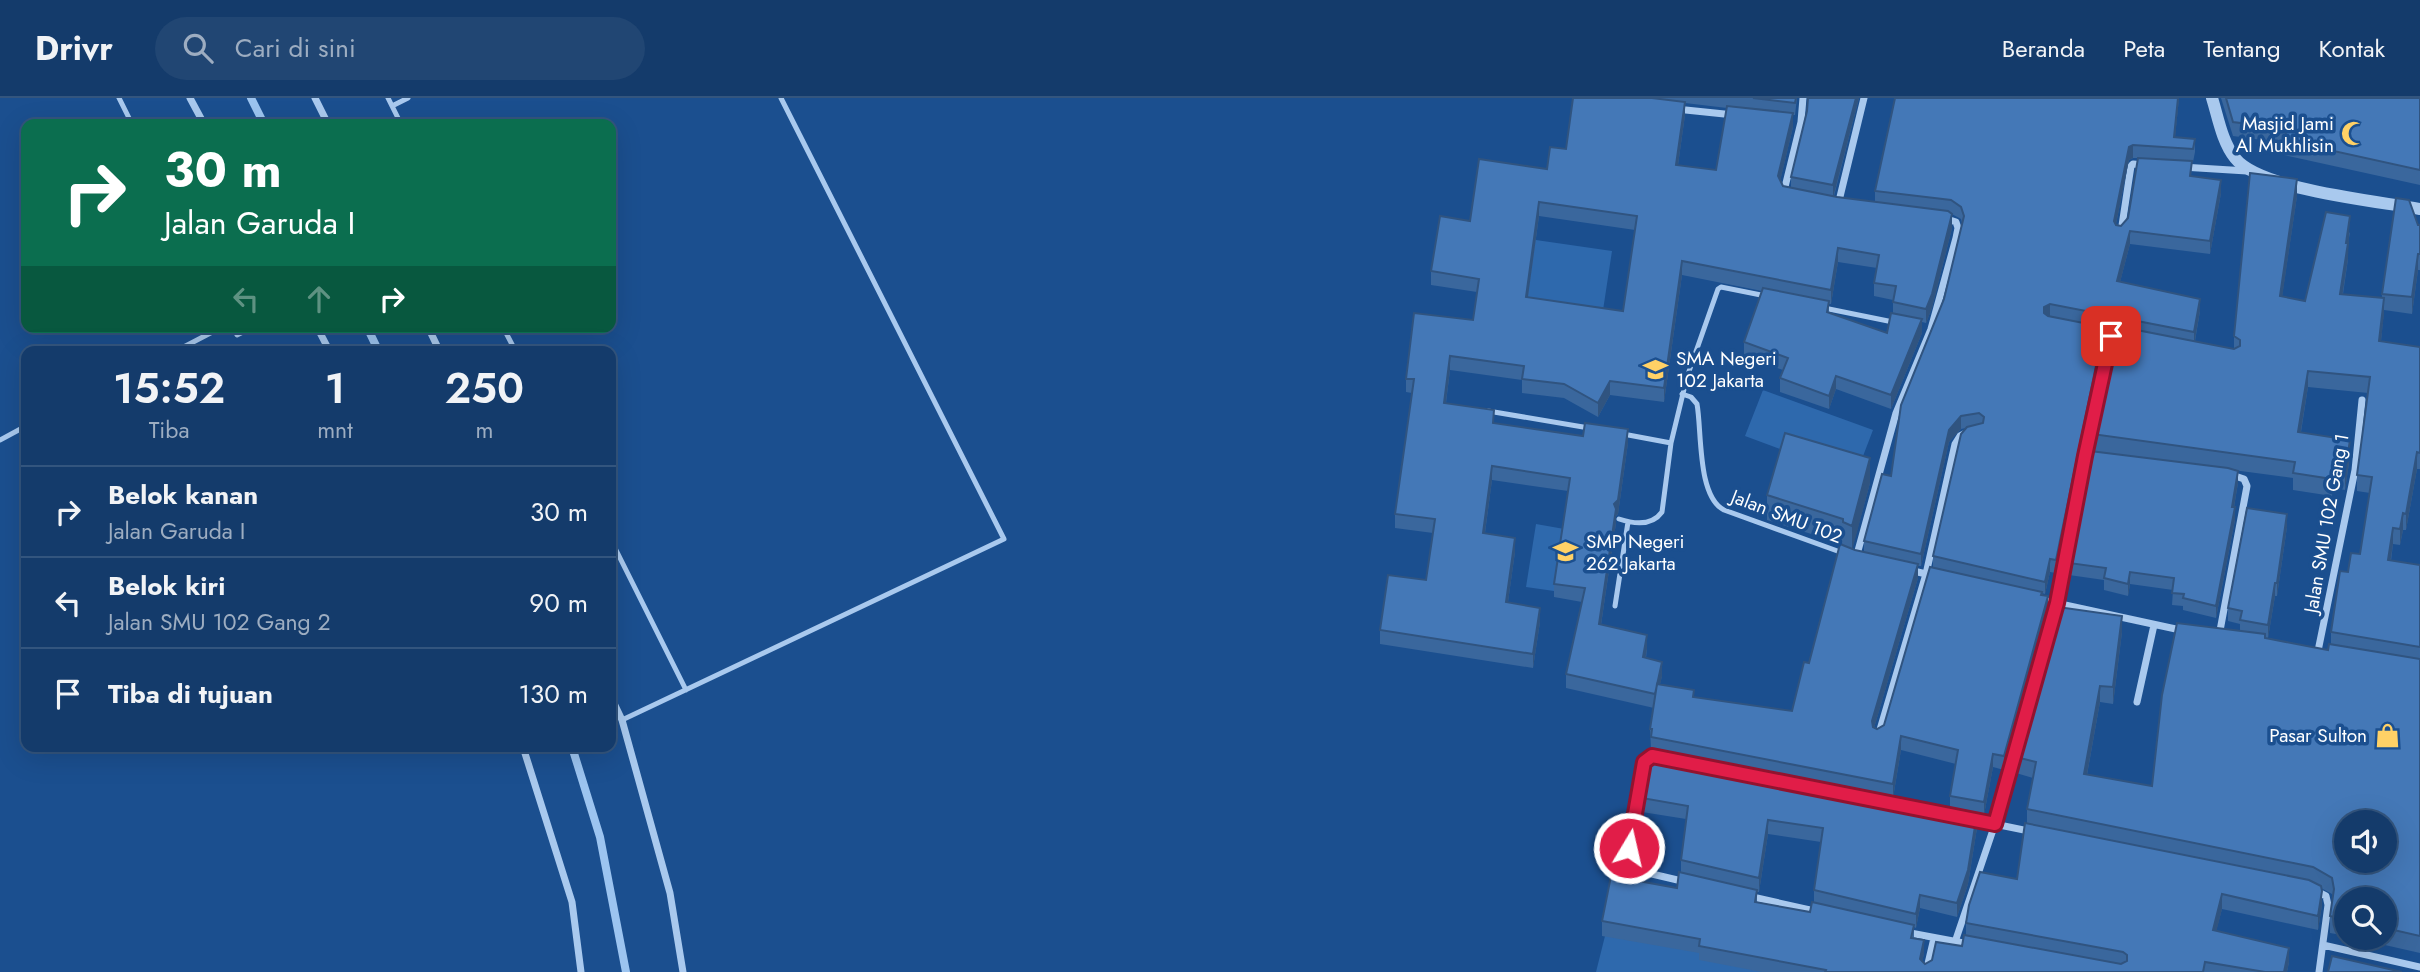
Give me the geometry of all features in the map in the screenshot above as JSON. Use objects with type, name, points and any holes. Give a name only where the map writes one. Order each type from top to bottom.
[{"type":"street","points":[[190,98],[201,119]]},
{"type":"street","points":[[316,98],[326,119]]},
{"type":"street","points":[[1789,198],[1784,191],[1801,122],[1804,98]]},
{"type":"street","points":[[1838,205],[1864,98]]},
{"type":"street","points":[[2212,98],[2227,144],[2235,158],[2248,171]]},
{"type":"street","points":[[1668,108],[1747,116]]},
{"type":"street","points":[[1787,121],[1801,122]]},
{"type":"street","points":[[2120,233],[2123,228],[2130,166],[2158,166]]},
{"type":"street","points":[[2171,167],[2248,171],[2284,184],[2420,209]]},
{"type":"street","points":[[1825,203],[1851,207]]},
{"type":"street","points":[[1856,558],[1896,413],[1931,329],[1958,228],[1956,222],[1951,219],[1930,216]]},
{"type":"street","points":[[2098,333],[2123,338]]},
{"type":"street","points":[[1955,942],[1995,824],[2057,603],[2111,336]]},
{"type":"street","name":"Jalan SMU 102 Gang 1","points":[[2318,651],[2355,470],[2362,400]]},
{"type":"street","points":[[1878,737],[1926,574],[1955,443],[1967,432],[1978,432]]},
{"type":"street","points":[[2085,456],[2098,457]]},
{"type":"street","points":[[2219,637],[2247,486],[2244,479],[2229,474]]},
{"type":"street","name":"Jalan SMU 102","points":[[1856,558],[1867,561]]},
{"type":"street","points":[[1903,569],[1939,577]]},
{"type":"street","points":[[2031,597],[2193,632]]},
{"type":"street","points":[[2137,702],[2154,625]]},
{"type":"street","points":[[2206,635],[2231,639]]},
{"type":"street","points":[[2306,649],[2331,653]]},
{"type":"street","points":[[616,707],[622,720],[670,893],[683,972]]},
{"type":"street","points":[[525,752],[572,902],[581,972]]},
{"type":"street","points":[[1669,759],[1652,756],[1644,762],[1627,863],[1635,870],[1698,885]]},
{"type":"street","points":[[1954,816],[2048,835]]},
{"type":"street","points":[[2311,889],[2326,896],[2329,905],[2319,972]]},
{"type":"street","points":[[1737,894],[1829,914]]},
{"type":"street","points":[[1894,929],[1981,946]]},
{"type":"street","points":[[1926,972],[1934,938]]},
{"type":"street","points":[[2323,945],[2420,967]]},
{"type":"lane","points":[[120,98],[130,119]]},
{"type":"lane","points":[[388,98],[398,119]]},
{"type":"lane","points":[[392,106],[408,98]]},
{"type":"lane","points":[[622,720],[1004,539],[781,98]]},
{"type":"lane","points":[[1619,519],[1644,523],[1658,519],[1665,503],[1671,443],[1682,394],[1718,289],[1721,287],[1774,298]]},
{"type":"lane","points":[[1813,305],[1905,324]]},
{"type":"lane","points":[[1918,327],[1931,329]]},
{"type":"lane","points":[[186,346],[210,333]]},
{"type":"lane","name":"Jalan SMU 102","points":[[1682,394],[1694,399],[1697,404],[1708,489],[1719,508],[1856,558]]},
{"type":"lane","points":[[1487,411],[1592,429]]},
{"type":"lane","points":[[0,440],[21,429]]},
{"type":"lane","points":[[1619,433],[1671,443]]},
{"type":"lane","points":[[1615,606],[1628,522]]},
{"type":"lane","points":[[616,550],[687,690]]},
{"type":"shaded area","points":[[1529,239],[1612,251],[1600,330],[1517,317]]},
{"type":"shaded area","points":[[1763,390],[1873,430],[1855,477],[1745,436]]},
{"type":"shaded area","points":[[1536,524],[1570,530],[1561,592],[1526,587]]},
{"type":"shaded area","points":[[1610,916],[1842,972],[1596,972]]},
{"type":"building","points":[[1573,98],[1652,98],[1685,102],[1676,165],[1716,170],[1727,106],[1793,113],[1778,176],[1783,186],[1837,197],[1948,211],[1952,214],[1926,309],[1893,302],[1896,286],[1874,283],[1879,255],[1838,248],[1831,290],[1682,261],[1664,388],[1610,381],[1598,403],[1564,384],[1522,379],[1524,366],[1450,356],[1444,403],[1494,410],[1493,423],[1583,436],[1585,423],[1628,429],[1618,500],[1614,504],[1616,509],[1599,624],[1647,635],[1643,657],[1662,662],[1655,694],[1566,674],[1585,588],[1554,584],[1570,478],[1492,466],[1483,533],[1515,538],[1506,602],[1540,608],[1533,654],[1380,630],[1388,575],[1426,580],[1435,519],[1395,514],[1414,379],[1406,379],[1414,313],[1473,320],[1479,279],[1431,271],[1440,216],[1470,221],[1479,159],[1547,169],[1550,147],[1566,149]],"holes":[[[1539,202],[1637,216],[1623,311],[1526,297]]]},
{"type":"building","points":[[1753,98],[1796,98],[1795,103]]},
{"type":"building","points":[[1808,98],[1856,98],[1833,185],[1791,177]]},
{"type":"building","points":[[1895,98],[2178,98],[2174,137],[2195,139],[2193,149],[2133,145],[2129,147],[2114,221],[2116,225],[2121,226],[2128,218],[2138,158],[2192,161],[2190,176],[2221,180],[2210,241],[2130,231],[2117,281],[2200,299],[2194,332],[2050,304],[2044,307],[2044,313],[2048,316],[2104,327],[2056,560],[2050,559],[2045,582],[1933,556],[1961,434],[1967,427],[1983,423],[1984,417],[1979,413],[1961,416],[1949,430],[1921,554],[1864,541],[1882,474],[1891,476],[1901,405],[1944,299],[1964,216],[1961,207],[1951,200],[1875,191]]},
{"type":"building","name":"Masjid Jami Al Mukhlisin","points":[[2226,98],[2420,98],[2420,170],[2284,140],[2287,129],[2233,122]]},
{"type":"building","points":[[2250,173],[2297,179],[2280,296],[2305,301],[2326,212],[2350,216],[2340,294],[2384,298],[2379,341],[2420,347],[2420,453],[2417,452],[2406,514],[2403,513],[2400,529],[2393,528],[2388,560],[2420,565],[2420,647],[2331,632],[2340,571],[2348,572],[2351,553],[2360,554],[2372,477],[2357,475],[2370,377],[2308,371],[2298,432],[2350,440],[2345,473],[2333,472],[2332,479],[2293,473],[2295,462],[2092,434],[2116,326],[2234,349],[2240,346],[2240,340],[2234,336]]},
{"type":"building","points":[[2396,198],[2409,200],[2420,225],[2420,254],[2412,297],[2382,294]]},
{"type":"building","points":[[1763,288],[1829,301],[1827,312],[1887,333],[1891,313],[1922,319],[1891,395],[1836,376],[1829,396],[1780,378],[1788,358],[1744,342]]},
{"type":"building","points":[[1785,433],[1870,458],[1852,526],[1843,522],[1843,519],[1767,495]]},
{"type":"building","points":[[2090,451],[2238,471],[2232,507],[2235,507],[2216,606],[2183,598],[2184,594],[2172,593],[2174,578],[2130,572],[2128,584],[2104,578],[2106,568],[2069,563]]},
{"type":"building","points":[[2247,508],[2287,514],[2268,625],[2240,620],[2242,611],[2228,608]]},
{"type":"building","points":[[1840,544],[1918,564],[1872,721],[1873,727],[1877,729],[1884,725],[1930,567],[2042,592],[2041,595],[2048,596],[2004,756],[1993,754],[1984,802],[1950,796],[1958,750],[1901,736],[1893,784],[1651,737],[1657,684],[1694,690],[1693,697],[1792,711],[1804,662],[1809,663]]},
{"type":"building","points":[[2058,607],[2122,616],[2113,687],[2100,686],[2084,774],[2152,786],[2162,695],[2177,623],[2265,634],[2265,638],[2328,650],[2329,644],[2420,659],[2420,936],[2397,931],[2397,887],[2334,889],[2332,878],[2313,867],[2027,809],[2036,762],[2016,757]]},
{"type":"building","points":[[1650,749],[1892,796],[1891,803],[1947,812],[1948,808],[1977,814],[1968,870],[1957,903],[1920,895],[1916,914],[1814,890],[1823,828],[1768,820],[1759,878],[1681,860],[1688,806],[1642,798]]},
{"type":"building","points":[[2025,823],[2309,880],[2321,886],[2318,916],[2222,894],[2213,930],[2289,948],[2284,972],[2265,972],[2205,962],[2203,972],[1825,972],[1826,970],[1699,946],[1700,939],[1602,921],[1611,876],[1677,888],[1679,872],[1757,890],[1755,902],[1810,912],[1812,902],[1914,925],[1911,938],[1924,940],[1920,959],[1925,964],[1932,960],[1936,942],[1962,946],[1964,935],[2121,964],[2127,961],[2127,955],[2123,952],[1966,923],[1980,872],[2017,879]]},
{"type":"building","points":[[2334,889],[2334,917],[2330,916]]},
{"type":"building","points":[[2332,956],[2402,972],[2328,972]]},
{"type":"waterway","points":[[251,98],[262,119]]},
{"type":"waterway","points":[[370,333],[376,346]]},
{"type":"waterway","points":[[574,752],[600,837],[626,972]]},
{"type":"place","name":"Masjid Jami Al Mukhlisin","points":[[2354,134]]},
{"type":"place","name":"SMA Negeri 102 Jakarta","points":[[1656,369]]},
{"type":"place","name":"SMP Negeri 262 Jakarta","points":[[1566,552]]},
{"type":"place","name":"Pasar Sulton","points":[[2387,735]]},
{"type":"route","points":[[1629,848],[1644,762],[1647,757],[1652,756],[1995,824],[2057,603],[2111,336]]}]
